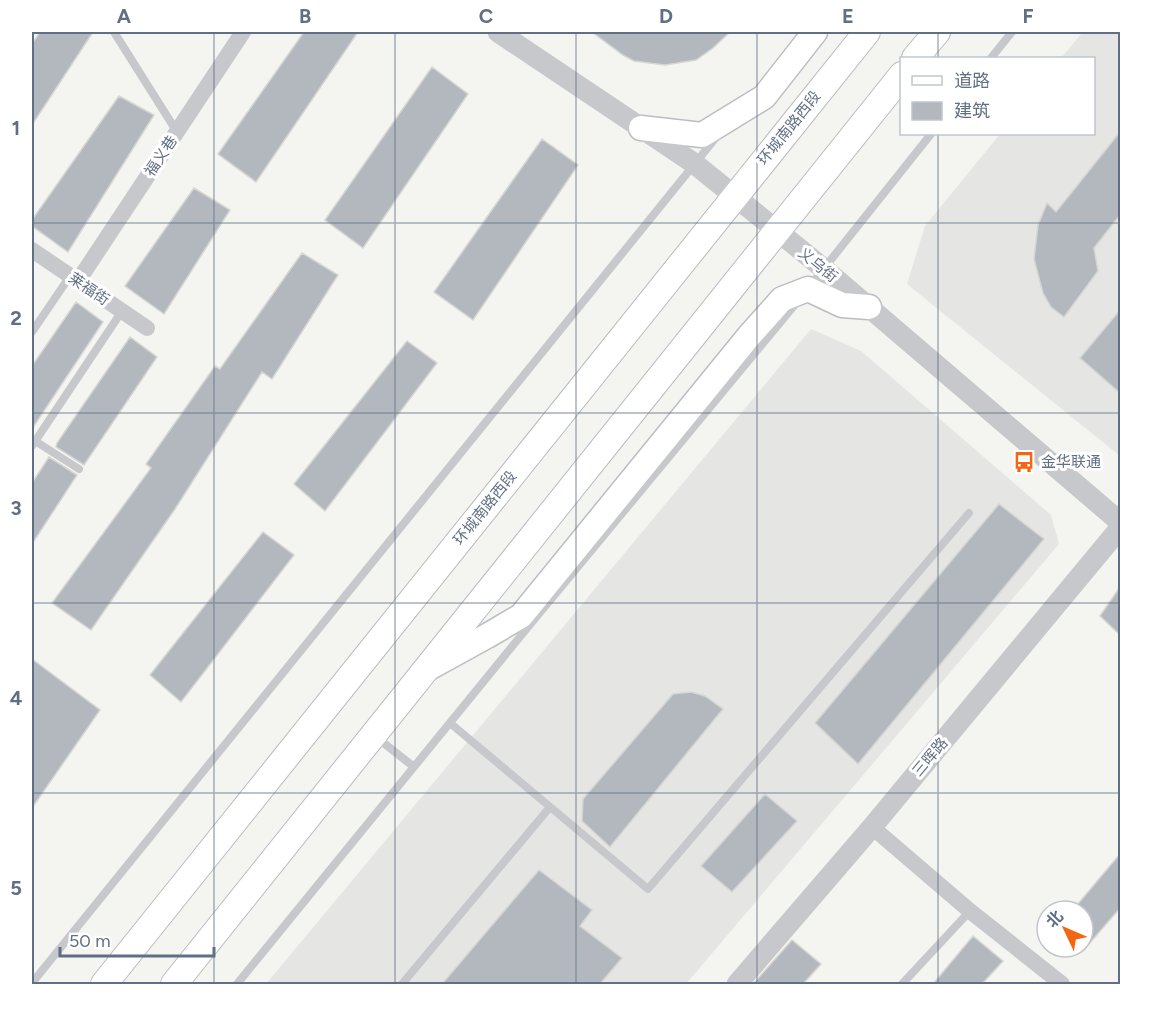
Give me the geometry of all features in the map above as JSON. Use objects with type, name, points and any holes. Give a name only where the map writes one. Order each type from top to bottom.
[{"type":"main road","points":[[641,128],[702,135],[764,97],[815,32]]},
{"type":"main road","name":"环城南路西段","points":[[104,984],[867,32]]},
{"type":"main road","points":[[916,57],[937,32]]},
{"type":"main road","points":[[176,984],[900,77]]},
{"type":"main road","points":[[425,670],[520,615],[748,336],[782,299],[808,289],[842,305],[869,307]]},
{"type":"street","name":"福义巷","points":[[74,279],[177,132],[243,32]]},
{"type":"street","name":"义乌街","points":[[498,32],[695,164],[823,268],[1120,522]]},
{"type":"street","name":"莱福街","points":[[32,250],[147,328]]},
{"type":"street","name":"三晖路","points":[[737,984],[872,827],[1120,528]]},
{"type":"street","points":[[872,827],[970,911],[1062,984]]},
{"type":"lane","points":[[114,32],[177,132]]},
{"type":"lane","points":[[992,57],[1012,32]]},
{"type":"lane","points":[[32,983],[754,91]]},
{"type":"lane","points":[[237,984],[808,289],[930,135]]},
{"type":"lane","points":[[32,332],[74,279]]},
{"type":"lane","points":[[79,469],[33,442],[122,311]]},
{"type":"lane","points":[[450,723],[648,888],[969,513]]},
{"type":"lane","points":[[373,735],[414,767]]},
{"type":"lane","points":[[402,984],[550,807]]},
{"type":"lane","points":[[902,984],[970,911]]},
{"type":"shaded area","points":[[1083,32],[1120,32],[1120,456],[907,284],[925,226],[999,135],[1095,135],[1095,57],[1062,57]]},
{"type":"shaded area","points":[[811,329],[861,351],[1051,515],[1059,544],[686,984],[266,984]]},
{"type":"building","points":[[40,32],[93,32],[32,125],[32,44]]},
{"type":"building","points":[[304,32],[358,32],[256,182],[218,154]]},
{"type":"building","points":[[592,32],[730,32],[696,60],[665,65],[634,61]]},
{"type":"building","points":[[432,67],[468,94],[363,248],[325,220]]},
{"type":"building","points":[[119,96],[154,115],[68,252],[32,226],[32,220]]},
{"type":"building","points":[[1120,132],[1120,215],[1094,248],[1098,271],[1064,317],[1051,307],[1043,293],[1034,259],[1038,225],[1047,203],[1056,212]]},
{"type":"building","points":[[542,139],[578,165],[473,320],[434,292]]},
{"type":"building","points":[[194,188],[230,210],[164,314],[125,286]]},
{"type":"building","points":[[302,253],[338,275],[272,379],[262,372],[175,509],[91,630],[52,603],[151,468],[146,464],[215,366],[220,369]]},
{"type":"building","points":[[76,302],[103,322],[32,429],[32,366]]},
{"type":"building","points":[[1120,310],[1120,393],[1080,358]]},
{"type":"building","points":[[130,337],[157,357],[84,465],[56,447],[57,443]]},
{"type":"building","points":[[407,341],[437,363],[325,511],[294,484]]},
{"type":"building","points":[[49,457],[77,475],[32,544],[32,483]]},
{"type":"building","points":[[999,504],[1044,539],[858,764],[815,723]]},
{"type":"building","points":[[263,532],[294,555],[181,702],[150,675]]},
{"type":"building","points":[[1120,587],[1120,635],[1100,616]]},
{"type":"building","points":[[32,659],[100,710],[32,808]]},
{"type":"building","points":[[691,692],[705,696],[723,709],[610,847],[582,821],[583,799],[673,694]]},
{"type":"building","points":[[765,794],[797,821],[732,892],[701,866]]},
{"type":"building","points":[[1120,854],[1120,908],[1095,937],[1095,899],[1082,899]]},
{"type":"building","points":[[539,870],[592,910],[580,926],[622,958],[600,984],[442,984]]},
{"type":"building","points":[[973,936],[1003,961],[982,984],[933,984]]},
{"type":"building","points":[[792,940],[821,964],[803,984],[753,984]]},
{"type":"place","name":"金华联通","points":[[1024,462]]}]
